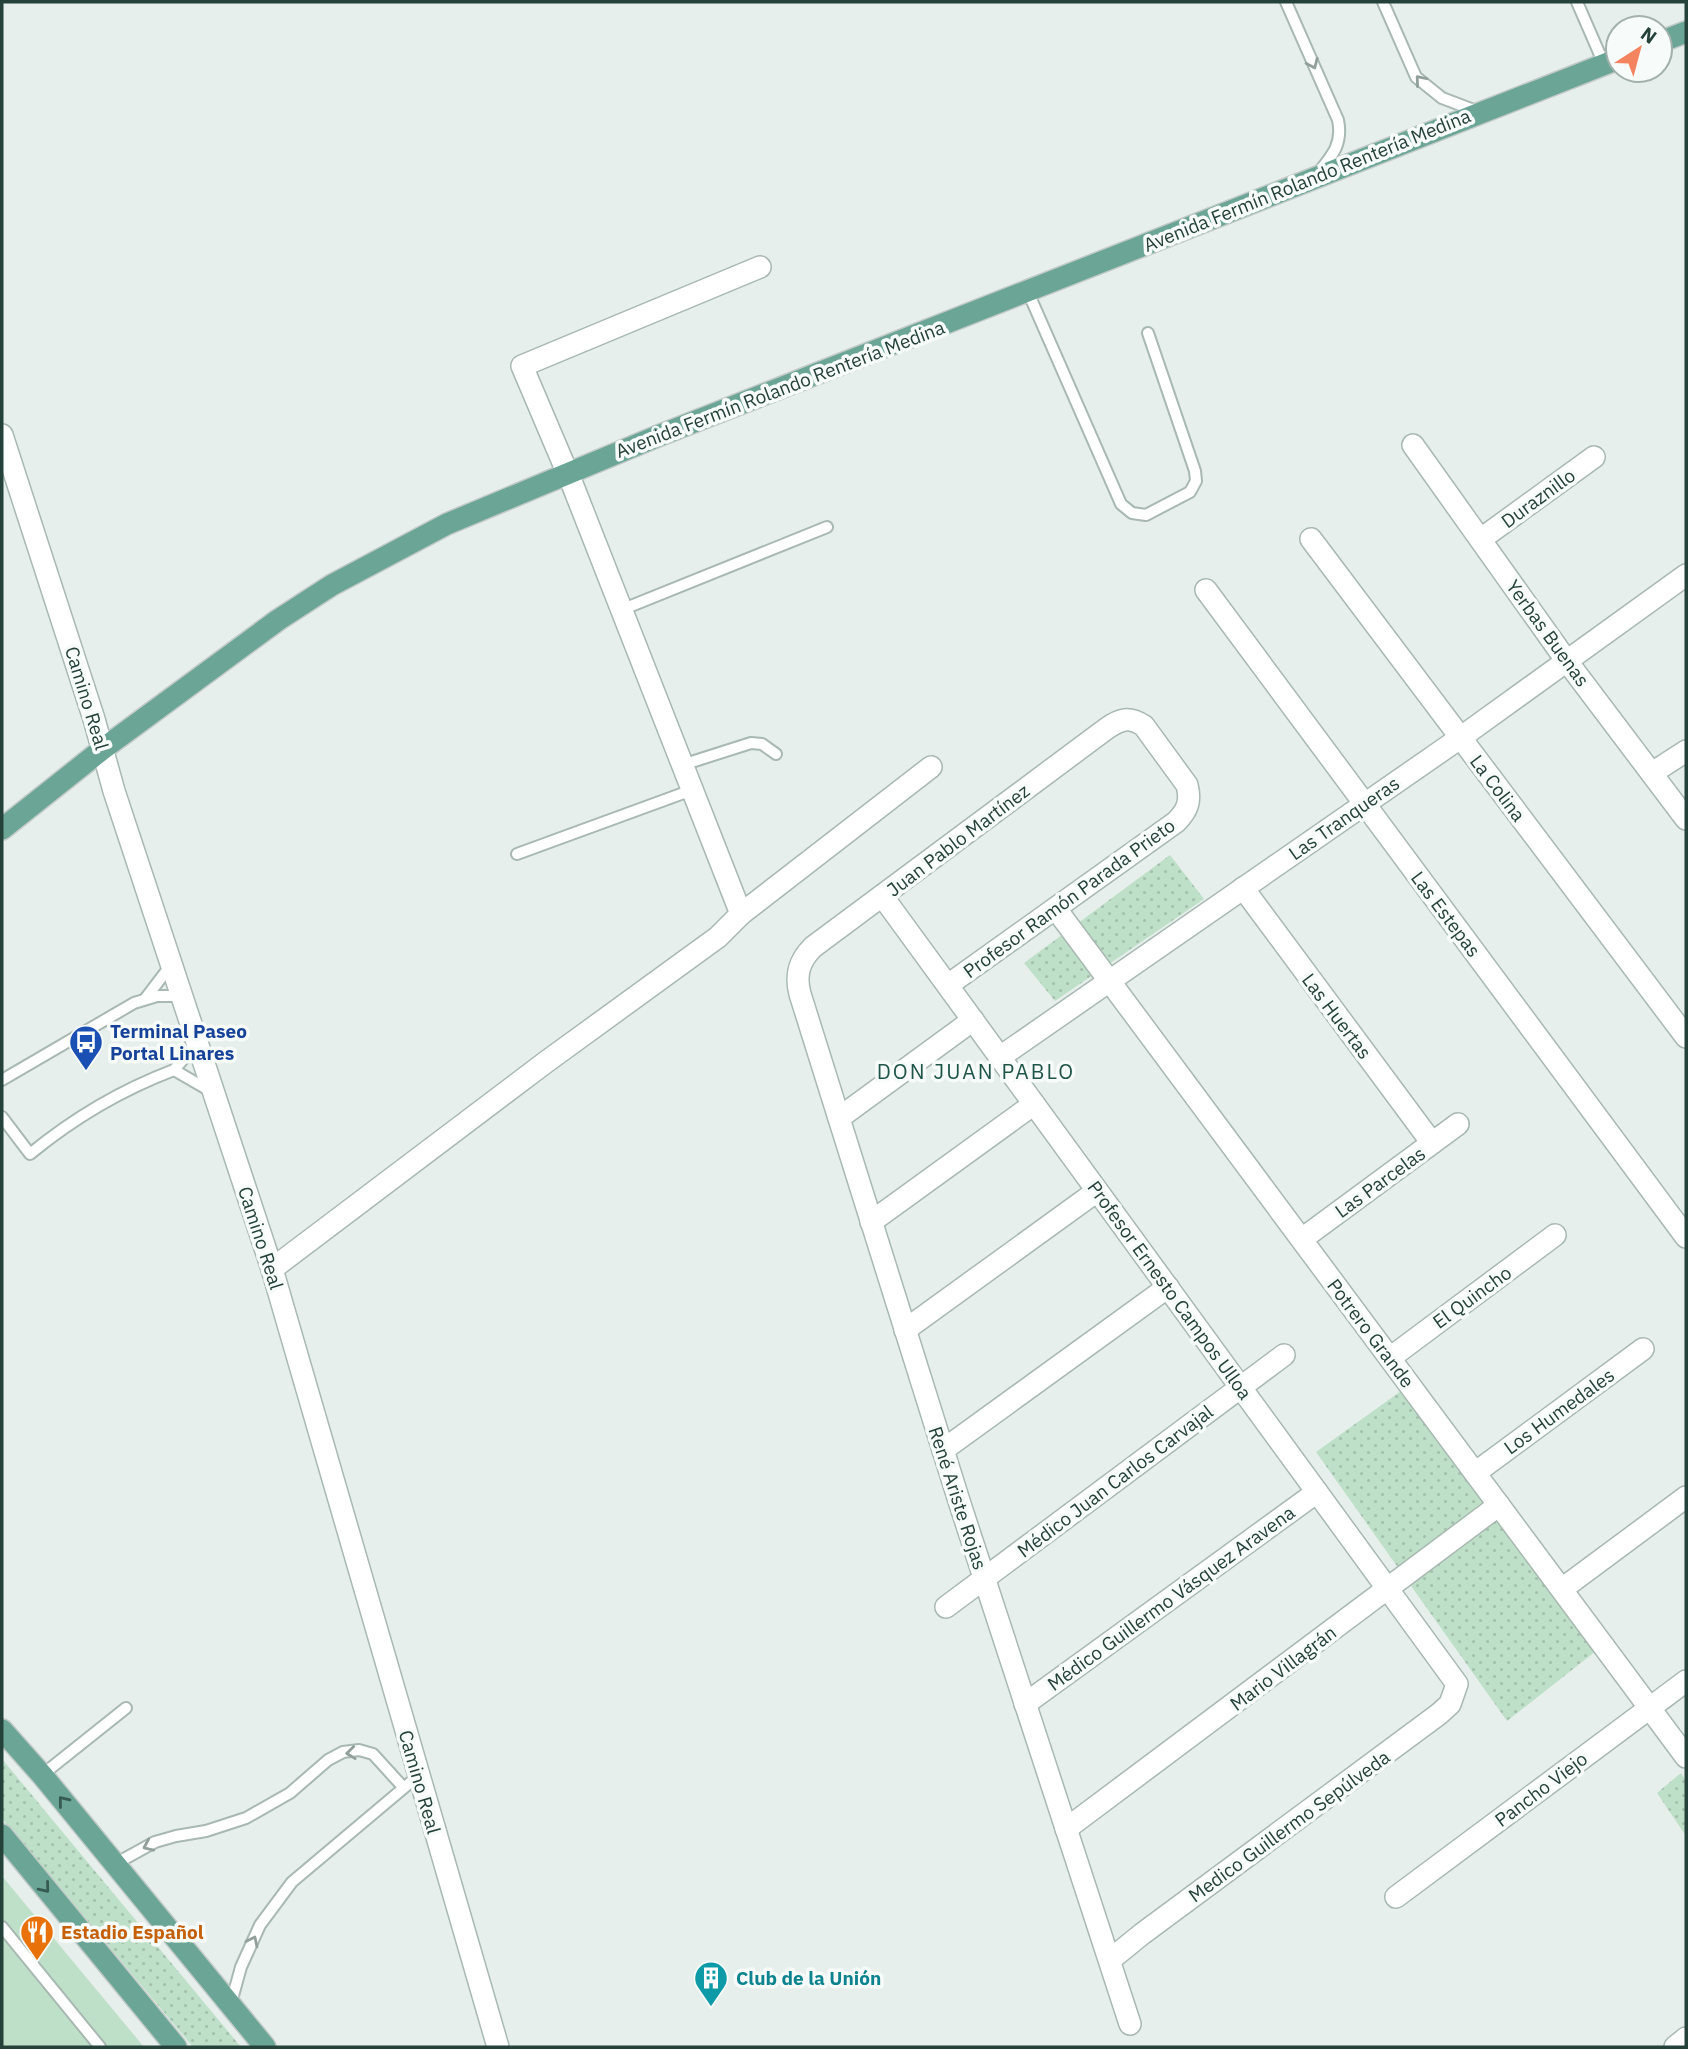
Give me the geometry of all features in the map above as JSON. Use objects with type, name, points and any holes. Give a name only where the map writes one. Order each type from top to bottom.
[{"type":"main road","name":"Avenida Fermín Rolando Rentería Medina","points":[[2,829],[225,656],[332,585],[447,524],[1479,112],[1604,65]]},
{"type":"main road","points":[[2,1730],[265,2047]]},
{"type":"main road","points":[[2,1835],[176,2047]]},
{"type":"street","points":[[741,914],[568,474],[522,366],[760,267]]},
{"type":"street","name":"Camino Real","points":[[2,435],[104,748],[109,774],[272,1269],[411,1782],[498,2047]]},
{"type":"street","name":"Yerbas Buenas","points":[[1413,444],[1566,660],[1686,819]]},
{"type":"street","name":"Duraznillo","points":[[1481,539],[1594,457]]},
{"type":"street","name":"La Colina","points":[[1311,539],[1686,1037]]},
{"type":"street","name":"Las Tranqueras","points":[[1000,1057],[1460,738],[1686,575]]},
{"type":"street","name":"Las Estepas","points":[[1206,590],[1686,1237]]},
{"type":"street","name":"Juan Pablo Martínez","points":[[799,968],[813,947],[1106,729],[1125,718],[1136,720],[1144,726],[1187,785],[1190,796],[1188,807]]},
{"type":"street","points":[[1652,773],[1686,751]]},
{"type":"street","points":[[272,1269],[546,1062],[718,937],[741,914],[931,767]]},
{"type":"street","name":"Profesor Ramón Parada Prieto","points":[[948,985],[1176,822],[1188,807]]},
{"type":"street","name":"Las Huertas","points":[[1242,888],[1432,1143]]},
{"type":"street","name":"Profesor Ernesto Campos Ulloa","points":[[883,897],[1457,1684]]},
{"type":"street","name":"Potrero Grande","points":[[1056,909],[1686,1757]]},
{"type":"street","name":"René Ariste Rojas","points":[[799,968],[797,977],[800,994],[871,1222],[1130,2024]]},
{"type":"street","points":[[839,1118],[973,1020]]},
{"type":"street","points":[[871,1222],[1034,1104]]},
{"type":"street","name":"Las Parcelas","points":[[1302,1240],[1458,1124]]},
{"type":"street","points":[[905,1330],[1097,1191]]},
{"type":"street","name":"El Quincho","points":[[1390,1358],[1555,1236]]},
{"type":"street","points":[[943,1450],[1168,1287]]},
{"type":"street","name":"Los Humedales","points":[[1475,1473],[1643,1349]]},
{"type":"street","name":"Médico Juan Carlos Carvajal","points":[[946,1607],[1284,1355]]},
{"type":"street","name":"Médico Guillermo Vásquez Aravena","points":[[1025,1704],[1317,1492]]},
{"type":"street","points":[[1562,1589],[1686,1497]]},
{"type":"street","name":"Mario Villagrán","points":[[1066,1829],[1389,1590],[1499,1505]]},
{"type":"street","name":"Pancho Viejo","points":[[1396,1897],[1686,1681]]},
{"type":"street","name":"Medico Guillermo Sepúlveda","points":[[1110,1960],[1439,1714],[1450,1704],[1457,1684]]},
{"type":"street","points":[[1675,2047],[1686,2038]]},
{"type":"lane","points":[[1286,2],[1340,130],[1337,148],[1313,179]]},
{"type":"lane","points":[[1383,2],[1416,77],[1442,98],[1479,112]]},
{"type":"lane","points":[[1577,2],[1604,50]]},
{"type":"lane","points":[[1028,292],[1121,504],[1132,513],[1146,515],[1190,492],[1196,481],[1195,471],[1148,333]]},
{"type":"lane","points":[[621,610],[827,527]]},
{"type":"lane","points":[[682,765],[751,743],[762,744],[776,754]]},
{"type":"lane","points":[[517,854],[692,790]]},
{"type":"lane","points":[[145,999],[172,964]]},
{"type":"lane","points":[[2,1080],[123,1008],[158,996],[182,996]]},
{"type":"lane","points":[[2,1117],[30,1154],[84,1113],[134,1086],[174,1070],[197,1042]]},
{"type":"lane","points":[[174,1070],[214,1094]]},
{"type":"lane","points":[[42,1775],[126,1708]]},
{"type":"lane","points":[[115,1864],[155,1842],[206,1831],[246,1818],[290,1793],[328,1760],[343,1752],[359,1750],[373,1755],[411,1782],[292,1882],[254,1937],[230,2005]]},
{"type":"lane","points":[[2,1927],[100,2047]]},
{"type":"green space","points":[[1170,855],[1204,899],[1055,1001],[1024,963]]},
{"type":"green space","points":[[1401,1391],[1596,1651],[1507,1721],[1316,1452]]},
{"type":"green space","points":[[2,1759],[241,2047],[193,2047],[4,1821]]},
{"type":"green space","points":[[1681,1773],[1686,1781],[1686,1836],[1657,1793]]},
{"type":"green space","name":"Estadio Español","points":[[2,1876],[144,2047],[2,2047]]},
{"type":"place","name":"Terminal Paseo Portal Linares","points":[[86,1072]]},
{"type":"place","name":"Estadio Español","points":[[37,1962]]},
{"type":"place","name":"Club de la Unión","points":[[711,2008]]},
{"type":"district","name":"DON JUAN PABLO","points":[[976,1072]]}]
